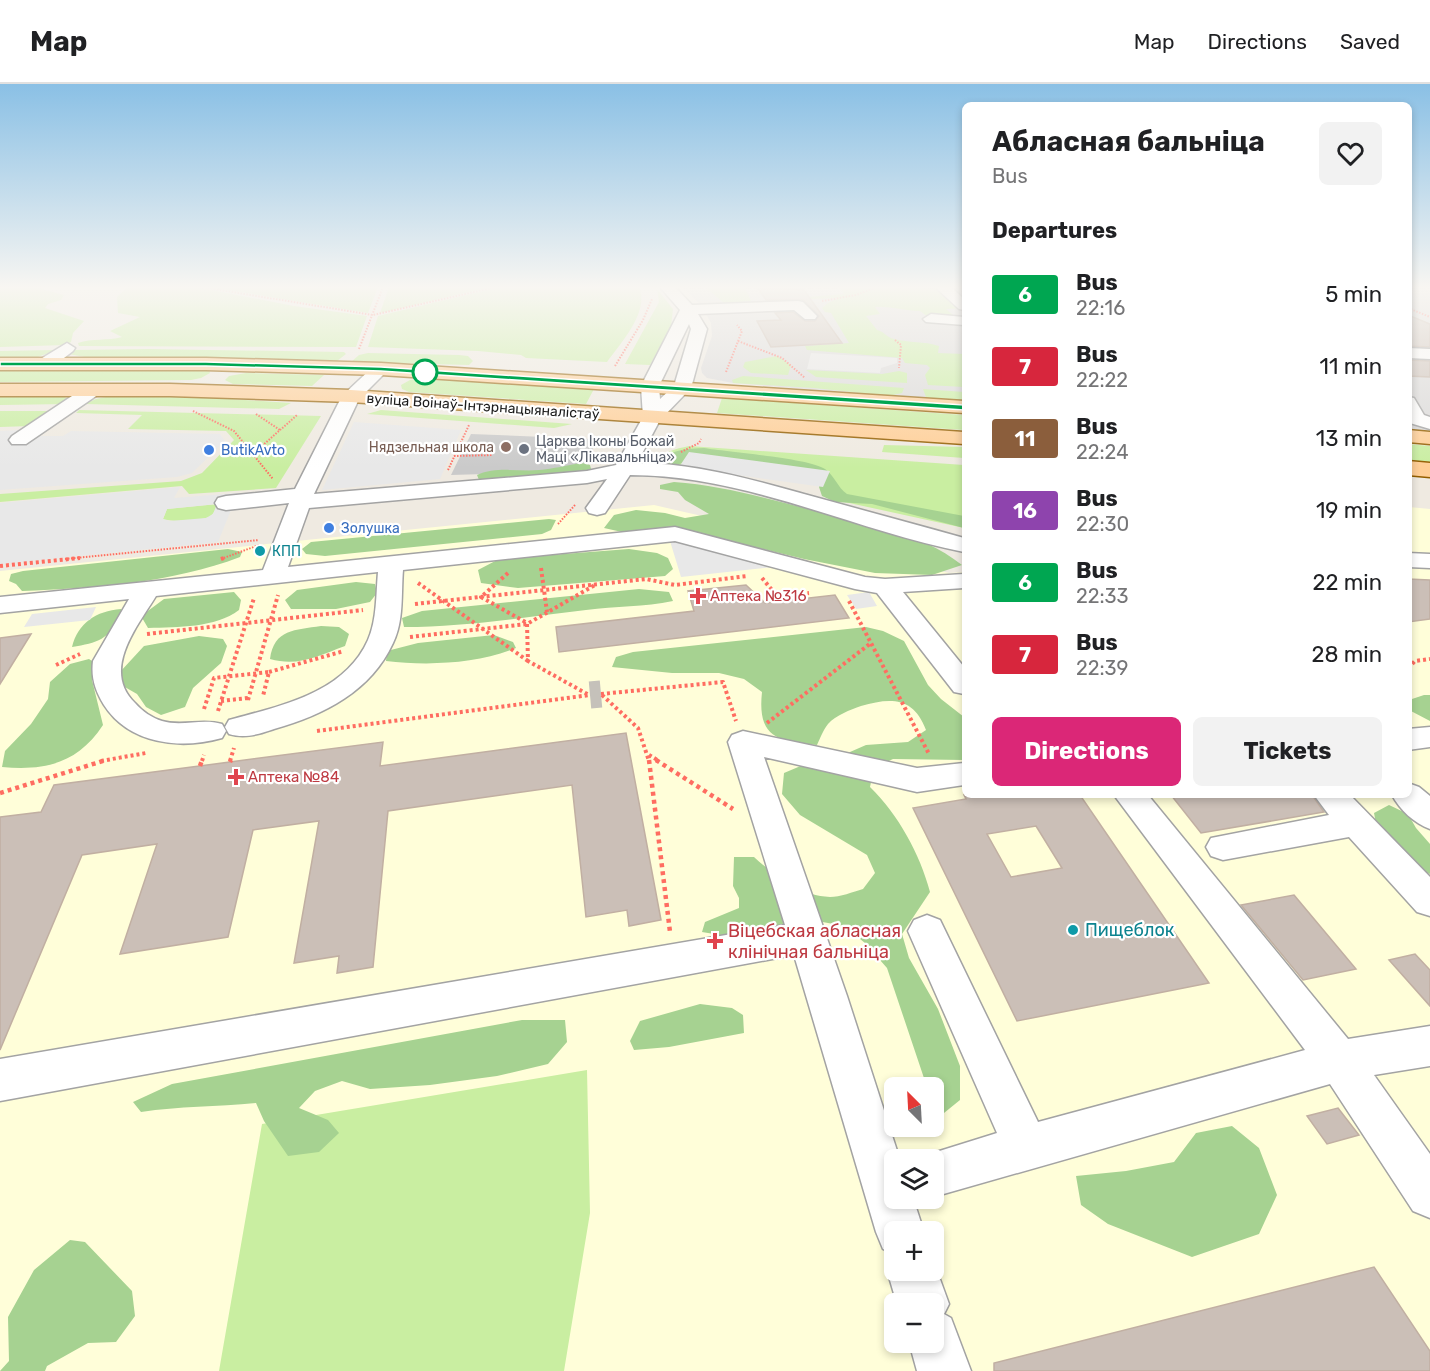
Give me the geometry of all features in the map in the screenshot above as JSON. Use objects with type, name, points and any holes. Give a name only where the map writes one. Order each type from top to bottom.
[{"type":"main road","name":"вуліца Воінаў-Інтэрнацыяналістаў","points":[[0,364],[206,364],[381,369],[962,407]]},
{"type":"main road","points":[[170,390],[196,385],[209,379],[216,370],[206,364]]},
{"type":"main road","points":[[226,392],[217,388],[217,379],[235,370],[254,366]]},
{"type":"main road","name":"вуліца Воінаў-Інтэрнацыяналістаў","points":[[0,390],[170,390],[351,396],[962,438]]},
{"type":"main road","points":[[1414,422],[1430,438]]},
{"type":"main road","points":[[1412,468],[1430,470]]},
{"type":"street","points":[[652,417],[650,386],[669,347]]},
{"type":"street","points":[[587,505],[624,469],[652,417],[682,388],[695,347]]},
{"type":"street","points":[[45,364],[67,348]]},
{"type":"street","points":[[1412,352],[1430,354]]},
{"type":"street","points":[[273,575],[302,499],[351,396],[381,369]]},
{"type":"street","points":[[19,440],[93,390]]},
{"type":"street","points":[[226,503],[587,477],[624,469],[659,469],[706,476],[772,492],[962,544]]},
{"type":"street","points":[[0,605],[538,546],[675,534],[864,584],[885,586],[962,581]]},
{"type":"street","points":[[1412,560],[1430,561]]},
{"type":"street","points":[[247,726],[298,713],[335,692],[365,666],[382,640],[391,563]]},
{"type":"street","points":[[885,586],[962,682]]},
{"type":"street","points":[[148,589],[107,662],[108,689],[126,713],[156,730],[204,732]]},
{"type":"street","points":[[1412,739],[1430,737]]},
{"type":"street","points":[[743,742],[917,780],[953,776]]},
{"type":"street","points":[[743,742],[884,1168]]},
{"type":"street","points":[[1132,798],[1339,1061],[1430,1194]]},
{"type":"street","points":[[1333,798],[1430,901]]},
{"type":"street","points":[[1411,798],[1430,816]]},
{"type":"street","points":[[1223,847],[1354,823]]},
{"type":"street","points":[[927,931],[1028,1149]]},
{"type":"street","points":[[0,1080],[807,937]]},
{"type":"street","points":[[944,1171],[1339,1061],[1430,1046]]},
{"type":"street","points":[[938,1353],[944,1371]]},
{"type":"path","points":[[358,351],[360,347]]},
{"type":"path","points":[[614,367],[626,347]]},
{"type":"path","points":[[756,347],[792,362],[806,378]]},
{"type":"path","points":[[899,368],[901,347]]},
{"type":"path","points":[[190,410],[234,431],[274,480]]},
{"type":"path","points":[[252,411],[280,430]]},
{"type":"path","points":[[253,454],[299,413]]},
{"type":"path","points":[[446,474],[469,425]]},
{"type":"path","points":[[454,456],[492,455]]},
{"type":"path","points":[[547,612],[538,546],[587,505]]},
{"type":"path","points":[[0,566],[269,539]]},
{"type":"path","points":[[273,575],[271,620],[249,698],[221,701],[246,623],[273,575]]},
{"type":"path","points":[[759,575],[777,596],[810,593]]},
{"type":"path","points":[[120,637],[646,579],[675,585],[748,576]]},
{"type":"path","points":[[527,624],[597,584]]},
{"type":"path","points":[[481,597],[527,624]]},
{"type":"path","points":[[306,732],[590,695],[528,660],[443,601]]},
{"type":"path","points":[[849,601],[871,643],[953,776]]},
{"type":"path","points":[[527,624],[528,660]]},
{"type":"path","points":[[674,960],[648,754],[638,728],[601,694],[723,681],[743,742],[871,643]]},
{"type":"path","points":[[1412,665],[1430,659]]},
{"type":"path","points":[[204,732],[214,678],[269,672],[247,726]]},
{"type":"path","points":[[0,793],[111,758],[147,753]]},
{"type":"path","points":[[648,754],[774,836]]},
{"type":"shaded area","points":[[708,347],[962,347],[962,402],[733,383],[707,378],[701,368]]},
{"type":"shaded area","points":[[1412,347],[1430,347],[1430,432],[1412,431]]},
{"type":"shaded area","points":[[811,353],[897,358],[897,363],[881,368],[880,373],[807,369]]},
{"type":"shaded area","points":[[354,422],[461,430],[440,479],[322,490]]},
{"type":"shaded area","points":[[22,430],[38,436],[63,436],[71,431],[220,434],[225,441],[192,473],[177,477],[0,490],[0,431]]},
{"type":"shaded area","points":[[471,434],[593,439],[592,463],[549,472],[451,475]]},
{"type":"shaded area","points":[[689,452],[830,471],[823,487],[679,467]]},
{"type":"shaded area","points":[[180,487],[174,498],[238,493],[218,542],[0,564],[0,503]],"holes":[[[217,504],[213,514],[206,518],[170,521],[163,519],[167,509]]]},
{"type":"shaded area","name":"Віцебская абласная клінічная бальніца","points":[[654,505],[949,573],[962,572],[962,798],[1412,798],[1412,507],[1430,509],[1430,1371],[0,1371],[0,571]]},
{"type":"shaded area","points":[[670,541],[783,566],[681,577]]},
{"type":"shaded area","points":[[869,592],[877,606],[856,609],[847,595]]},
{"type":"shaded area","points":[[96,607],[90,620],[24,627],[32,614]]},
{"type":"green space","points":[[370,347],[618,347],[607,362],[526,358],[521,355]]},
{"type":"green space","points":[[634,347],[660,347],[650,365],[625,364]]},
{"type":"green space","points":[[806,347],[939,347],[938,353],[962,354],[962,387],[928,385],[925,375],[930,368],[927,365],[905,363],[902,358],[807,350]]},
{"type":"green space","points":[[56,350],[38,357],[0,358],[0,351]]},
{"type":"green space","points":[[72,350],[344,352],[346,354],[337,361],[85,357],[68,354]]},
{"type":"green space","points":[[368,353],[459,355],[468,356],[473,361],[469,365],[351,362],[359,355]]},
{"type":"green space","points":[[777,356],[791,365],[788,375],[751,373],[743,367],[745,362]]},
{"type":"green space","points":[[0,369],[199,369],[209,370],[210,373],[191,380],[0,382]]},
{"type":"green space","points":[[806,370],[882,374],[899,371],[907,373],[907,383],[816,377]]},
{"type":"green space","points":[[246,373],[324,375],[312,386],[233,384],[225,380],[229,376]]},
{"type":"green space","points":[[743,376],[904,388],[902,393],[889,396],[733,383],[732,380]]},
{"type":"green space","points":[[424,378],[594,389],[586,404],[409,392],[402,389],[401,385],[410,380]]},
{"type":"green space","points":[[923,389],[962,392],[962,402],[933,400],[926,397]]},
{"type":"green space","points":[[0,395],[60,395],[69,399],[67,404],[0,405]]},
{"type":"green space","points":[[115,395],[201,397],[291,403],[279,409],[85,404]]},
{"type":"green space","points":[[722,398],[962,415],[962,430],[717,413]]},
{"type":"green space","points":[[79,410],[321,416],[276,488],[189,494],[182,486],[0,502],[0,494],[181,481],[202,473],[234,440],[226,431],[128,429],[142,415],[76,413]]},
{"type":"green space","points":[[381,410],[572,424],[554,428],[367,414]]},
{"type":"green space","points":[[0,411],[56,411],[31,426],[0,427]]},
{"type":"green space","points":[[1412,444],[1430,446],[1430,463],[1412,462]]},
{"type":"green space","points":[[884,445],[962,447],[962,458],[882,452]]},
{"type":"green space","points":[[689,446],[962,465],[962,528],[831,499],[823,487],[829,471],[679,467],[653,462],[670,451]]},
{"type":"green space","points":[[704,448],[816,465],[825,469],[847,494],[962,516],[962,527],[872,504],[835,502],[822,496],[819,487],[821,478],[683,463],[671,466],[660,465],[660,460],[665,456],[680,450]]},
{"type":"green space","points":[[582,463],[590,465],[591,469],[573,475],[479,480],[477,475],[500,470],[539,470]]},
{"type":"green space","points":[[674,482],[742,492],[868,523],[927,544],[962,565],[932,575],[875,573],[666,528],[622,532],[604,528],[614,515],[636,510],[685,518],[709,514],[685,500],[678,492],[660,489],[660,485]]},
{"type":"green space","points":[[218,504],[209,517],[179,521],[163,519],[167,509]]},
{"type":"green space","points":[[556,520],[551,530],[542,534],[325,556],[306,554],[302,549],[311,542]]},
{"type":"green space","points":[[228,549],[242,552],[240,557],[187,573],[132,583],[22,591],[16,584],[9,581],[11,574],[23,571]]},
{"type":"green space","points":[[629,549],[657,553],[668,558],[673,569],[665,576],[518,588],[481,583],[478,570],[499,559]]},
{"type":"green space","points":[[356,582],[375,584],[377,593],[370,602],[336,609],[291,609],[285,600],[297,590]]},
{"type":"green space","points":[[639,589],[669,592],[673,601],[450,625],[404,627],[402,618],[422,611]]},
{"type":"green space","points":[[234,592],[241,600],[239,610],[208,623],[184,627],[148,628],[141,616],[164,599]]},
{"type":"green space","points":[[121,609],[123,616],[102,639],[72,647],[79,631],[89,620],[104,612]]},
{"type":"green space","points":[[321,626],[339,627],[349,634],[345,646],[299,661],[270,659],[272,649],[281,636],[294,630]]},
{"type":"green space","points":[[866,627],[883,631],[904,641],[928,685],[962,715],[962,760],[893,759],[874,768],[870,787],[890,809],[907,835],[930,892],[902,934],[909,958],[938,1009],[960,1066],[960,1100],[944,1113],[944,1077],[924,1077],[887,968],[865,943],[844,926],[812,920],[738,938],[702,932],[705,922],[739,908],[739,898],[733,886],[734,857],[754,857],[789,884],[819,896],[838,896],[863,889],[875,873],[867,855],[800,815],[782,794],[784,773],[803,765],[834,759],[866,745],[908,742],[926,730],[921,719],[915,711],[900,702],[882,701],[843,713],[831,721],[817,745],[791,742],[781,739],[767,728],[761,707],[762,692],[744,679],[719,673],[672,673],[612,667],[616,657],[633,652]]},
{"type":"green space","points":[[494,635],[513,642],[516,648],[485,657],[452,662],[386,661],[387,651],[418,643]]},
{"type":"green space","points":[[199,636],[223,639],[227,646],[221,663],[193,688],[185,707],[161,715],[146,707],[137,694],[123,686],[120,672],[144,646]]},
{"type":"green space","points":[[89,659],[98,665],[92,680],[103,725],[93,738],[72,756],[60,762],[33,767],[2,767],[5,751],[31,724],[48,699],[50,682],[70,664]]},
{"type":"green space","points":[[1430,695],[1430,721],[1412,712],[1412,699]]},
{"type":"green space","points":[[1389,805],[1408,814],[1416,828],[1430,844],[1430,874],[1407,864],[1378,834],[1374,813]]},
{"type":"green space","points":[[700,1004],[732,1008],[743,1015],[744,1033],[669,1047],[634,1050],[630,1041],[640,1021]]},
{"type":"green space","points":[[522,1020],[565,1020],[567,1042],[548,1064],[497,1076],[430,1085],[370,1089],[342,1081],[315,1091],[299,1108],[328,1120],[339,1133],[319,1152],[288,1156],[264,1121],[256,1103],[141,1112],[133,1102],[172,1084]]},
{"type":"green space","points":[[587,1070],[590,1213],[564,1371],[219,1371],[262,1124]]},
{"type":"green space","points":[[1232,1126],[1259,1148],[1277,1195],[1259,1234],[1192,1257],[1108,1224],[1081,1205],[1076,1176],[1126,1171],[1174,1162],[1196,1133]]},
{"type":"green space","points":[[70,1240],[85,1242],[132,1291],[135,1316],[116,1342],[88,1343],[47,1366],[45,1371],[0,1371],[9,1361],[8,1317],[34,1270]]},
{"type":"building","points":[[1412,360],[1430,361],[1430,377],[1412,376]]},
{"type":"building","points":[[1412,579],[1430,580],[1430,619],[1412,621]]},
{"type":"building","points":[[746,585],[765,603],[835,595],[849,618],[559,652],[556,627],[694,611],[688,591]]},
{"type":"building","points":[[31,634],[0,684],[0,638]]},
{"type":"building","points":[[626,733],[661,920],[629,926],[627,910],[586,917],[572,785],[388,811],[373,967],[337,973],[339,956],[294,963],[319,821],[253,830],[228,937],[120,954],[157,844],[82,855],[0,1050],[0,817],[41,812],[54,785],[383,742],[380,766]]},
{"type":"building","name":"Пищеблок","points":[[966,798],[1082,798],[1209,983],[1017,1021],[913,808]],"holes":[[[1036,826],[1062,868],[1011,877],[987,834]]]},
{"type":"building","points":[[1173,798],[1314,798],[1324,812],[1201,833]]},
{"type":"building","points":[[1294,895],[1356,969],[1303,980],[1241,905]]},
{"type":"building","points":[[1415,954],[1430,970],[1430,1006],[1389,960]]},
{"type":"building","points":[[1338,1108],[1359,1135],[1327,1144],[1307,1116]]},
{"type":"building","points":[[1374,1267],[1430,1351],[1430,1371],[994,1371],[994,1363]]},
{"type":"tunnel","points":[[590,695],[601,694]]},
{"type":"bus line","name":"6","points":[[0,364],[206,364],[381,369],[962,407]]},
{"type":"place","name":"Нядзельная школа","points":[[506,447]]},
{"type":"place","name":"Царква Іконы Божай Маці «Лікавальніца»","points":[[524,449]]},
{"type":"place","name":"ButikAvto","points":[[209,450]]},
{"type":"place","name":"Золушка","points":[[329,528]]},
{"type":"place","name":"КПП","points":[[260,551]]},
{"type":"place","name":"Аптека №316","points":[[698,596]]},
{"type":"place","name":"Аптека №84","points":[[236,777]]},
{"type":"place","name":"Пищеблок","points":[[1073,930]]},
{"type":"place","name":"Віцебская абласная клінічная бальніца","points":[[715,941]]}]
